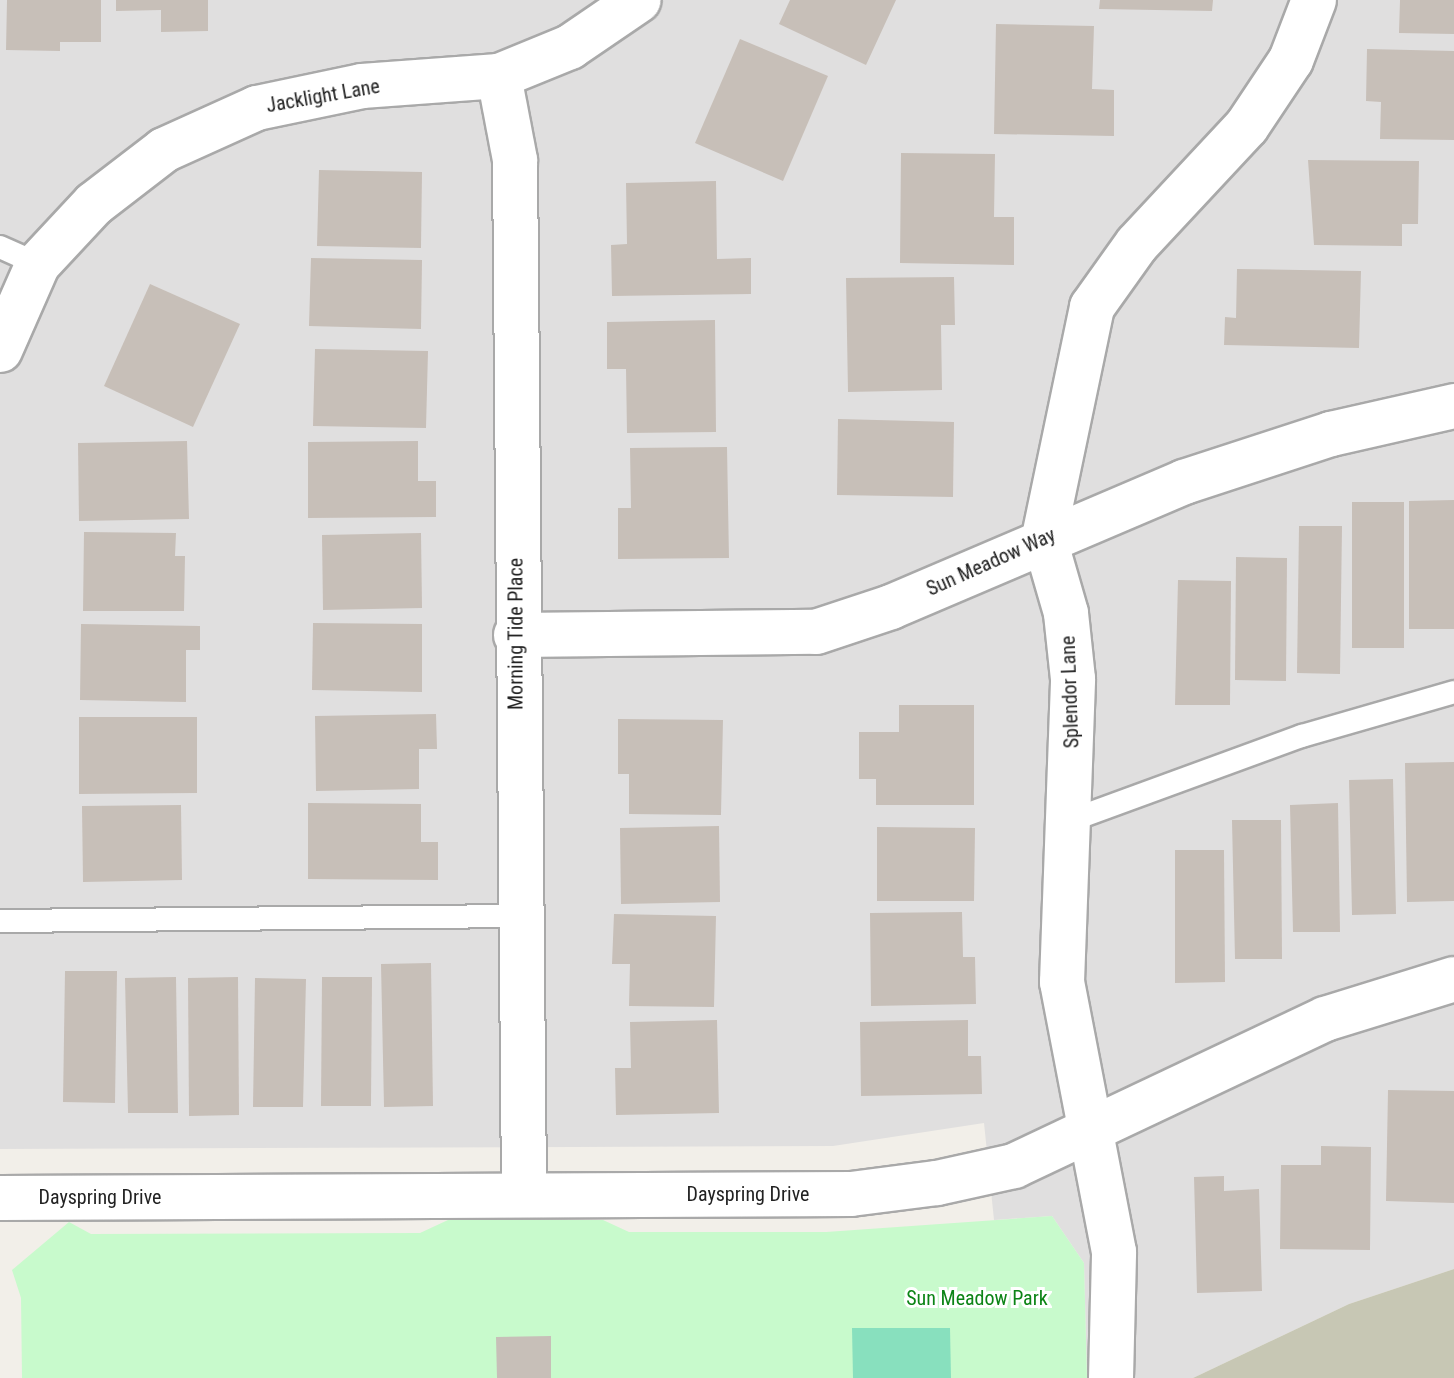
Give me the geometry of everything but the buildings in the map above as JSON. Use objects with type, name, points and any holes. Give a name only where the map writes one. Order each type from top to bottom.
[{"type":"street","name":"Jacklight Lane","points":[[0,350],[19,255],[94,204],[164,150],[257,108],[362,86],[499,76],[570,47],[639,0]]},
{"type":"street","name":"Splendor Lane","points":[[1111,1371],[1114,1252],[1095,1130],[1075,1074],[1062,982],[1072,820],[1073,679],[1066,613],[1044,537],[1092,307],[1137,244],[1247,126],[1291,60],[1314,0]]},
{"type":"street","name":"Morning Tide Place","points":[[499,76],[515,160],[518,916],[524,1194]]},
{"type":"street","name":"Sun Meadow Way","points":[[516,635],[816,632],[891,607],[1044,537],[1331,434],[1454,406]]},
{"type":"street","name":"Dayspring Drive","points":[[0,1198],[851,1194],[1014,1166],[1325,1019],[1454,979]]},
{"type":"lane","points":[[1072,820],[1302,736],[1454,692]]},
{"type":"lane","points":[[0,921],[518,916]]},
{"type":"shaded area","points":[[0,0],[1454,0],[1454,1269],[1349,1304],[1193,1378],[1087,1378],[1084,1263],[1052,1216],[994,1220],[984,1123],[833,1146],[0,1149]]},
{"type":"shaded area","points":[[1454,1269],[1454,1378],[1193,1378],[1349,1304]]},
{"type":"green space","name":"Sun Meadow Park","points":[[1052,1216],[1084,1263],[1087,1378],[22,1378],[21,1298],[12,1270],[69,1222],[91,1234],[420,1233],[448,1220],[603,1220],[629,1232],[826,1232]]},
{"type":"green space","points":[[852,1328],[950,1328],[951,1378],[853,1378]]}]
